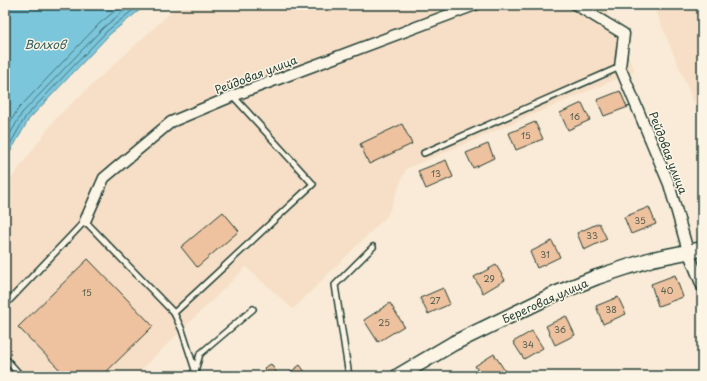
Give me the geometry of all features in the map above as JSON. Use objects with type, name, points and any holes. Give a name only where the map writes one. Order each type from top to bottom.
[{"type":"street","name":"Рейдовая улица","points":[[85,221],[104,178],[171,122],[233,96],[475,5]]},
{"type":"street","name":"Рейдовая улица","points":[[576,5],[624,34],[620,67],[669,184],[688,251],[702,286]]},
{"type":"street","name":"Береговая улица","points":[[398,376],[454,343],[555,294],[597,277],[652,259],[702,249]]},
{"type":"lane","points":[[424,153],[620,67]]},
{"type":"lane","points":[[174,313],[313,184],[233,96]]},
{"type":"lane","points":[[5,305],[85,221],[174,313],[182,330],[196,374]]},
{"type":"lane","points":[[348,376],[335,285],[373,247]]},
{"type":"lane","points":[[196,374],[200,354],[253,309]]},
{"type":"lane","points":[[5,358],[21,376]]},
{"type":"lane","points":[[189,376],[196,374]]},
{"type":"shaded area","points":[[179,5],[603,5],[635,71],[406,169],[387,216],[293,309],[246,267],[135,376],[5,376],[5,187],[57,117]]},
{"type":"shaded area","points":[[653,5],[702,5],[702,121],[701,119]]},
{"type":"water","name":"Волхов","points":[[5,5],[146,5],[110,34],[29,119],[5,161]]},
{"type":"building","points":[[620,91],[627,107],[636,104],[604,116],[597,100]]},
{"type":"building","points":[[582,103],[590,120],[568,130],[560,113]]},
{"type":"building","points":[[535,122],[543,139],[516,150],[509,133]]},
{"type":"building","points":[[402,124],[412,144],[369,164],[360,144]]},
{"type":"building","points":[[488,144],[494,158],[473,168],[466,153]]},
{"type":"building","points":[[446,160],[453,177],[426,189],[418,171]]},
{"type":"building","points":[[649,207],[656,224],[631,234],[624,217]]},
{"type":"building","points":[[223,212],[239,231],[197,267],[181,247]]},
{"type":"building","points":[[599,223],[607,239],[584,250],[577,233]]},
{"type":"building","points":[[552,241],[560,257],[537,268],[530,252]]},
{"type":"building","points":[[88,259],[153,326],[102,376],[66,376],[18,327]]},
{"type":"building","points":[[496,265],[505,280],[483,293],[474,277]]},
{"type":"building","points":[[675,275],[683,297],[658,306],[651,284]]},
{"type":"building","points":[[443,288],[450,304],[428,314],[420,298]]},
{"type":"building","points":[[618,297],[626,314],[603,324],[596,306]]},
{"type":"building","points":[[390,303],[404,326],[378,342],[364,320]]},
{"type":"building","points":[[566,316],[575,335],[555,345],[546,326]]},
{"type":"building","points":[[532,331],[543,348],[524,359],[513,342]]},
{"type":"building","points":[[494,354],[505,371],[497,376],[481,376],[475,366]]},
{"type":"building","points":[[271,364],[278,375],[268,376],[264,368]]},
{"type":"building","points":[[300,365],[308,376],[285,376]]}]
